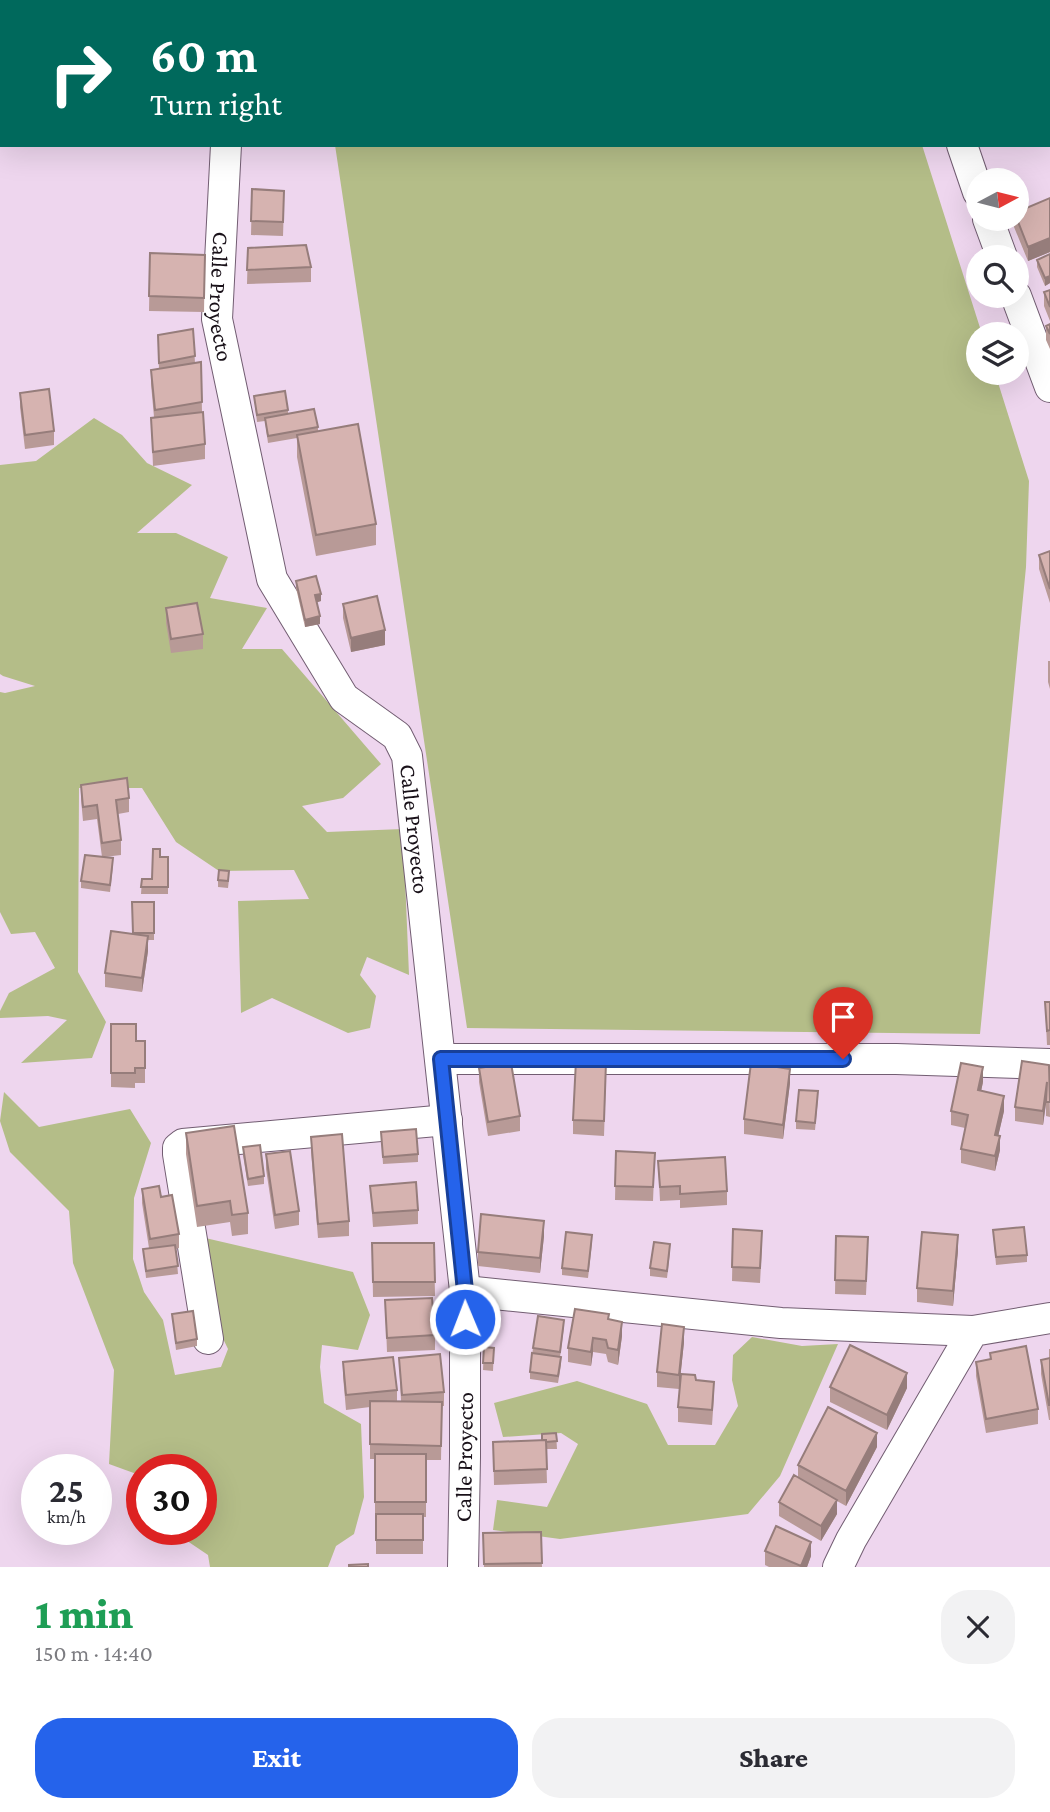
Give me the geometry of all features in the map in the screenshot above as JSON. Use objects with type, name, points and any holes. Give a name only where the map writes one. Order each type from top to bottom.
[{"type":"street","name":"Calle Proyecto","points":[[226,147],[218,319],[272,579],[344,698],[397,736],[407,756],[465,1291],[463,1567]]},
{"type":"street","points":[[963,147],[970,168]]},
{"type":"street","points":[[1020,308],[1050,387]]},
{"type":"street","points":[[441,1059],[897,1059],[1050,1064]]},
{"type":"street","points":[[208,1339],[178,1148],[183,1144],[447,1120]]},
{"type":"street","points":[[465,1291],[781,1323],[972,1331],[1050,1318]]},
{"type":"street","points":[[838,1567],[972,1331]]},
{"type":"green space","points":[[335,147],[923,147],[966,284],[966,308],[974,308],[978,322],[966,322],[966,385],[999,385],[1029,481],[1026,567],[980,1034],[467,1028]]},
{"type":"green space","points":[[94,418],[122,435],[147,463],[192,485],[137,533],[176,533],[228,557],[210,598],[267,608],[242,649],[282,649],[381,764],[343,798],[302,806],[327,832],[403,829],[409,975],[367,957],[360,975],[376,996],[370,1028],[348,1033],[272,998],[241,1013],[238,901],[309,899],[294,870],[219,871],[176,842],[142,788],[79,788],[78,972],[106,1022],[92,1058],[21,1063],[67,1020],[48,1016],[0,1018],[0,1011],[9,993],[55,968],[35,932],[11,934],[0,912],[0,692],[35,686],[0,674],[0,465],[36,461]]},
{"type":"green space","points":[[4,1092],[39,1127],[130,1109],[151,1143],[134,1198],[133,1259],[144,1292],[163,1320],[175,1375],[221,1367],[228,1349],[216,1324],[201,1237],[353,1272],[370,1315],[358,1350],[322,1345],[320,1367],[324,1403],[361,1424],[364,1497],[354,1534],[336,1546],[328,1567],[210,1567],[208,1555],[193,1545],[217,1545],[217,1454],[126,1454],[126,1470],[112,1465],[112,1454],[110,1454],[114,1370],[73,1263],[69,1211],[10,1152],[0,1121]]},
{"type":"green space","points":[[752,1337],[802,1346],[838,1344],[780,1476],[748,1514],[560,1539],[493,1530],[497,1500],[547,1507],[578,1444],[561,1433],[503,1437],[494,1403],[577,1381],[647,1404],[668,1445],[715,1445],[738,1406],[732,1380],[733,1355]]},
{"type":"building","points":[[252,189],[284,191],[283,222],[251,221]]},
{"type":"building","points":[[1050,198],[1050,238],[1029,247],[1022,231],[1029,231],[1029,207]]},
{"type":"building","points":[[306,245],[311,267],[247,270],[248,248]]},
{"type":"building","points":[[150,253],[205,255],[204,298],[149,296]]},
{"type":"building","points":[[1050,254],[1050,276],[1045,278],[1037,260]]},
{"type":"building","points":[[1050,290],[1050,307],[1044,292]]},
{"type":"building","points":[[193,329],[195,356],[159,363],[158,335]]},
{"type":"building","points":[[201,362],[202,402],[155,410],[151,370]]},
{"type":"building","points":[[49,389],[54,431],[25,435],[20,393]]},
{"type":"building","points":[[285,391],[288,410],[257,415],[254,396]]},
{"type":"building","points":[[314,409],[318,427],[268,436],[265,418]]},
{"type":"building","points":[[203,412],[205,444],[153,452],[151,418]]},
{"type":"building","points":[[358,424],[376,524],[316,535],[297,435]]},
{"type":"building","points":[[1050,551],[1050,589],[1039,555]]},
{"type":"building","points":[[316,576],[321,594],[315,595],[320,616],[305,620],[296,581]]},
{"type":"building","points":[[377,596],[385,630],[351,638],[343,604]]},
{"type":"building","points":[[197,603],[203,634],[171,639],[166,608]]},
{"type":"building","points":[[127,778],[129,798],[116,800],[121,840],[102,843],[97,805],[83,807],[81,785]]},
{"type":"building","points":[[153,849],[160,849],[160,857],[168,857],[168,887],[141,887],[142,879],[152,879]]},
{"type":"building","points":[[85,855],[113,858],[110,885],[81,881]]},
{"type":"building","points":[[219,870],[229,871],[228,881],[218,880]]},
{"type":"building","points":[[132,902],[154,902],[154,933],[133,933]]},
{"type":"building","points":[[111,931],[148,936],[142,978],[105,973]]},
{"type":"building","points":[[1045,1002],[1050,1002],[1050,1030],[1047,1031]]},
{"type":"building","points":[[111,1024],[136,1024],[136,1041],[145,1041],[145,1068],[135,1068],[135,1073],[111,1073]]},
{"type":"building","points":[[576,1060],[606,1062],[604,1121],[573,1120]]},
{"type":"building","points":[[1022,1061],[1049,1065],[1050,1102],[1046,1102],[1047,1082],[1043,1111],[1015,1107]]},
{"type":"building","points":[[511,1063],[520,1116],[488,1122],[479,1068]]},
{"type":"building","points":[[751,1063],[790,1069],[783,1125],[744,1119]]},
{"type":"building","points":[[961,1063],[983,1067],[978,1090],[1004,1096],[995,1135],[1000,1136],[995,1156],[961,1149],[968,1115],[951,1111]]},
{"type":"building","points":[[799,1090],[818,1091],[815,1123],[796,1121]]},
{"type":"building","points":[[234,1126],[248,1213],[232,1215],[230,1201],[197,1206],[186,1133]]},
{"type":"building","points":[[416,1129],[418,1154],[383,1157],[381,1132]]},
{"type":"building","points":[[342,1134],[349,1221],[318,1224],[311,1137]]},
{"type":"building","points":[[260,1145],[264,1176],[248,1179],[243,1147]]},
{"type":"building","points":[[290,1151],[299,1211],[275,1215],[266,1154]]},
{"type":"building","points":[[616,1151],[655,1153],[653,1187],[615,1186]]},
{"type":"building","points":[[725,1157],[727,1191],[680,1194],[680,1186],[660,1187],[658,1161]]},
{"type":"building","points":[[416,1182],[418,1210],[373,1213],[370,1186]]},
{"type":"building","points":[[159,1186],[161,1197],[172,1195],[179,1234],[150,1239],[142,1189]]},
{"type":"building","points":[[481,1214],[544,1221],[540,1258],[478,1252]]},
{"type":"building","points":[[1024,1227],[1027,1255],[996,1257],[993,1230]]},
{"type":"building","points":[[733,1229],[762,1231],[760,1268],[732,1267]]},
{"type":"building","points":[[566,1232],[592,1235],[588,1271],[562,1268]]},
{"type":"building","points":[[922,1232],[958,1235],[953,1291],[917,1288]]},
{"type":"building","points":[[836,1236],[868,1237],[866,1281],[835,1280]]},
{"type":"building","points":[[654,1242],[670,1244],[667,1271],[650,1268]]},
{"type":"building","points":[[372,1243],[434,1243],[435,1282],[373,1282]]},
{"type":"building","points":[[175,1245],[178,1266],[146,1271],[143,1249]]},
{"type":"building","points":[[432,1298],[435,1335],[387,1338],[385,1300]]},
{"type":"building","points":[[575,1309],[609,1314],[608,1319],[622,1322],[618,1350],[608,1348],[606,1340],[593,1338],[591,1352],[568,1348]]},
{"type":"building","points":[[193,1311],[197,1339],[176,1343],[172,1314]]},
{"type":"building","points":[[538,1316],[564,1320],[560,1352],[533,1348]]},
{"type":"building","points":[[662,1324],[684,1327],[679,1375],[657,1372]]},
{"type":"building","points":[[850,1345],[907,1373],[887,1415],[830,1387]]},
{"type":"building","points":[[1026,1346],[1038,1409],[986,1419],[976,1362],[991,1359],[990,1353]]},
{"type":"building","points":[[484,1347],[494,1348],[493,1363],[483,1363]]},
{"type":"building","points":[[532,1353],[561,1357],[558,1376],[530,1372]]},
{"type":"building","points":[[440,1354],[444,1392],[402,1395],[399,1358]]},
{"type":"building","points":[[393,1357],[397,1390],[346,1395],[343,1362]]},
{"type":"building","points":[[1050,1358],[1050,1405],[1049,1405],[1041,1360]]},
{"type":"building","points":[[681,1374],[695,1375],[696,1380],[714,1382],[712,1410],[678,1407]]},
{"type":"building","points":[[370,1401],[442,1402],[441,1446],[370,1444]]},
{"type":"building","points":[[828,1407],[877,1433],[846,1491],[798,1465]]},
{"type":"building","points":[[556,1433],[557,1441],[542,1440],[542,1434]]},
{"type":"building","points":[[546,1440],[547,1469],[494,1471],[493,1442]]},
{"type":"building","points":[[375,1454],[426,1454],[426,1502],[375,1502]]},
{"type":"building","points":[[794,1475],[837,1500],[821,1526],[779,1502]]},
{"type":"building","points":[[376,1514],[423,1514],[423,1540],[376,1540]]},
{"type":"building","points":[[776,1526],[811,1542],[801,1566],[765,1551]]},
{"type":"building","points":[[541,1532],[542,1563],[484,1564],[483,1533]]},
{"type":"building","points":[[368,1564],[368,1567],[349,1567],[349,1565]]},
{"type":"route","points":[[465,1319],[465,1291],[441,1059],[843,1059]]}]
